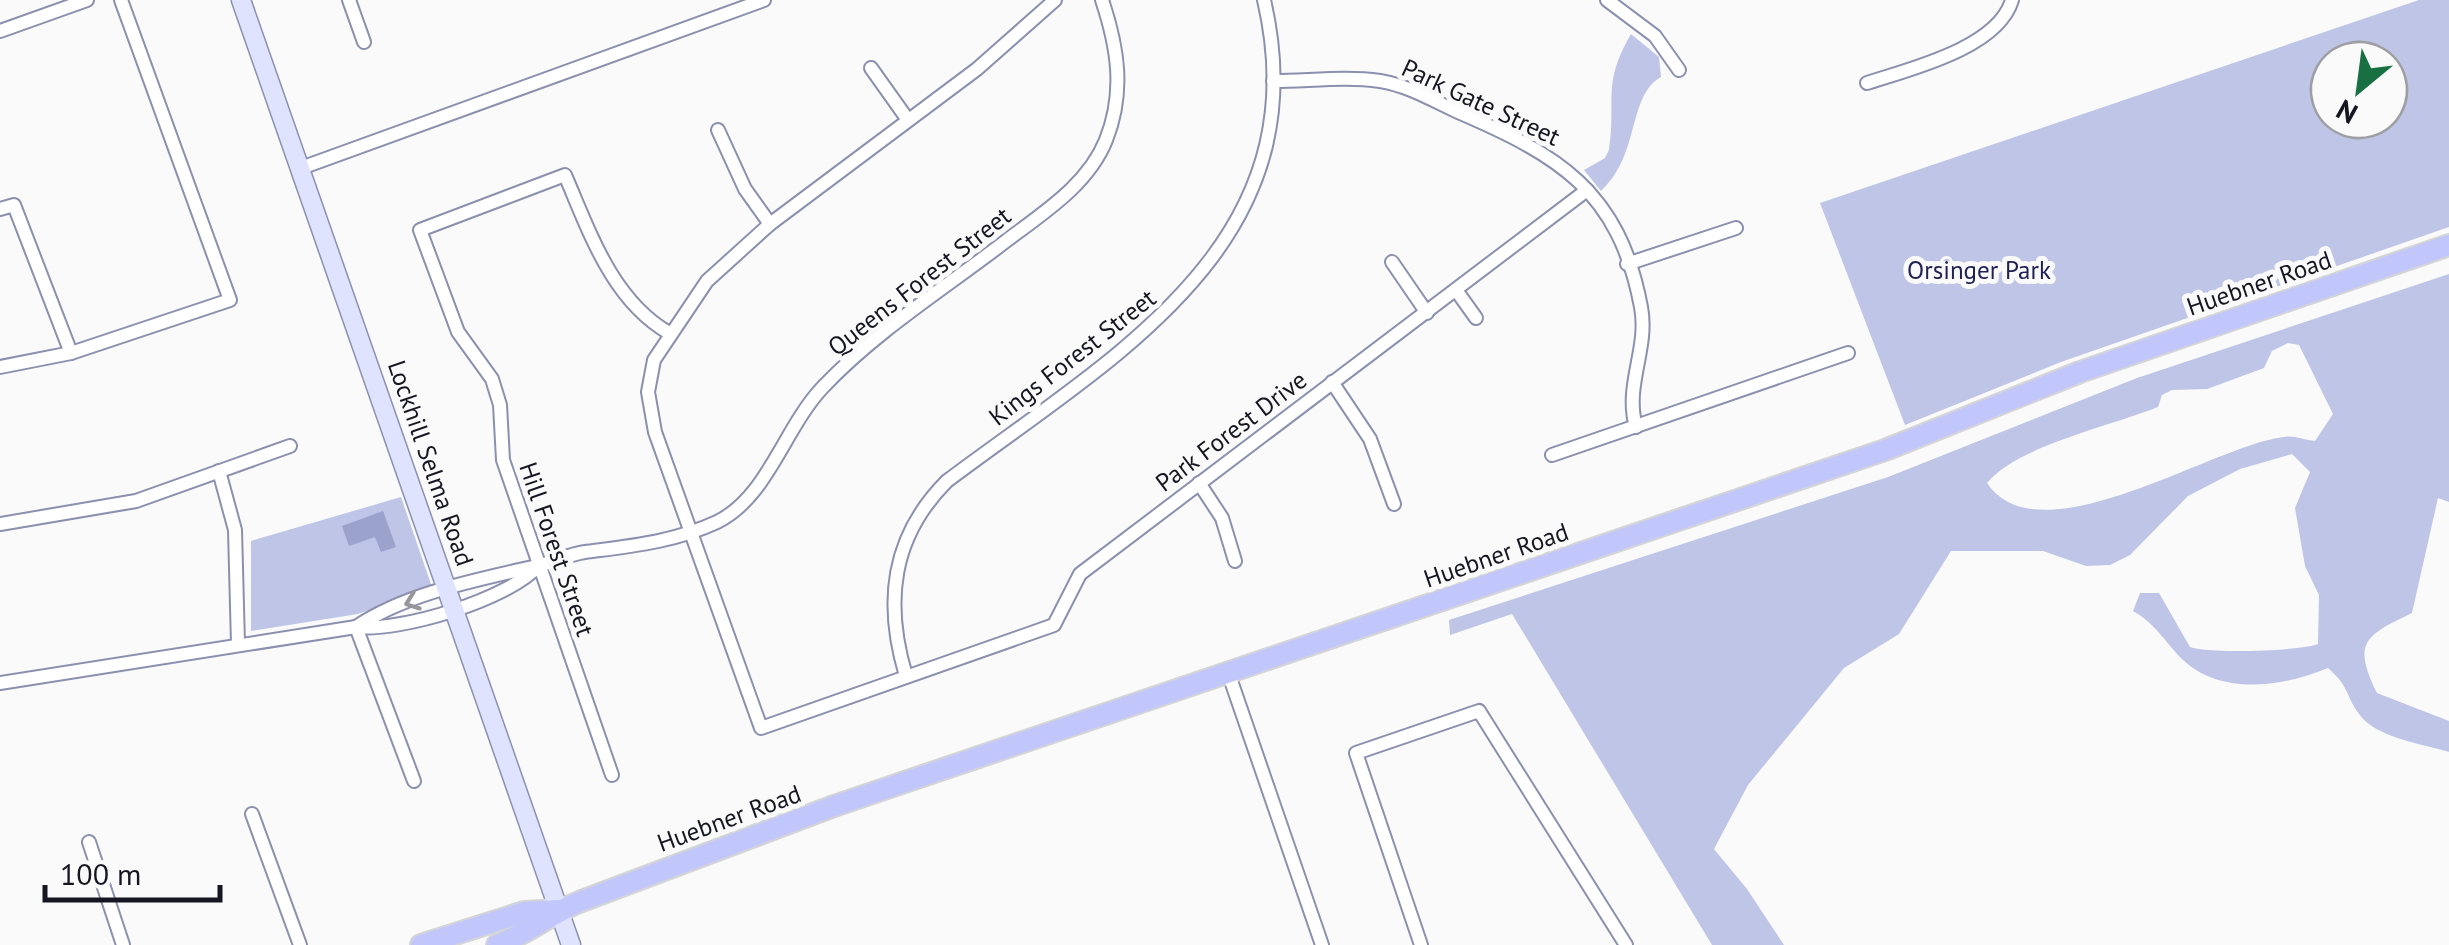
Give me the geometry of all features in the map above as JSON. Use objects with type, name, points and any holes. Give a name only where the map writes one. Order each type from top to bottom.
[{"type":"main road","name":"Lockhill Selma Road","points":[[241,0],[571,945]]},
{"type":"main road","name":"Huebner Road","points":[[497,945],[530,932],[559,910],[834,806],[1885,450],[2080,372],[2449,245]]},
{"type":"main road","name":"Huebner Road","points":[[421,945],[524,912],[559,910]]},
{"type":"street","points":[[0,32],[86,0]]},
{"type":"street","points":[[0,367],[70,353],[230,300],[121,0]]},
{"type":"street","points":[[348,0],[364,42]]},
{"type":"street","points":[[301,168],[764,0]]},
{"type":"street","points":[[906,676],[761,728],[650,414],[651,370],[669,332],[707,281],[770,224],[1005,47],[1055,0]]},
{"type":"street","name":"Queens Forest Street","points":[[0,683],[356,627],[371,618],[452,599],[524,566],[538,566],[586,552],[653,544],[727,516],[746,500],[802,411],[849,361],[1052,206],[1087,170],[1106,140],[1119,73],[1114,36],[1102,0]]},
{"type":"street","name":"Kings Forest Street","points":[[906,676],[893,624],[892,589],[900,554],[914,522],[946,481],[1146,330],[1193,286],[1232,234],[1268,144],[1272,36],[1264,0]]},
{"type":"street","points":[[1606,0],[1656,36],[1680,70]]},
{"type":"street","points":[[1866,83],[1912,70],[1982,38],[2005,18],[2012,0]]},
{"type":"street","points":[[871,68],[908,120]]},
{"type":"street","name":"Park Gate Street","points":[[1273,81],[1380,81],[1405,88],[1545,152],[1587,190],[1609,221],[1627,264],[1643,321],[1632,382],[1636,427]]},
{"type":"street","points":[[718,130],[746,189],[770,224]]},
{"type":"street","name":"Hill Forest Street","points":[[612,775],[503,460],[500,405],[492,379],[458,332],[420,230],[565,176],[592,237],[625,296],[645,317],[669,332]]},
{"type":"street","name":"Park Forest Drive","points":[[906,676],[1054,625],[1080,574],[1587,190]]},
{"type":"street","points":[[7,207],[70,353]]},
{"type":"street","points":[[1627,264],[1736,228]]},
{"type":"street","points":[[1392,262],[1426,313]]},
{"type":"street","points":[[1456,290],[1476,318]]},
{"type":"street","points":[[1552,455],[1848,354]]},
{"type":"street","points":[[1332,382],[1370,439],[1394,504]]},
{"type":"street","points":[[0,524],[136,500],[290,446]]},
{"type":"street","points":[[218,471],[235,530],[238,644]]},
{"type":"street","points":[[1200,484],[1222,518],[1235,561]]},
{"type":"street","points":[[356,627],[414,781]]},
{"type":"street","points":[[1228,672],[1322,945]]},
{"type":"street","points":[[1421,945],[1356,753],[1479,711],[1626,945]]},
{"type":"street","points":[[252,814],[300,945]]},
{"type":"street","points":[[90,842],[123,945]]},
{"type":"green space","name":"Orsinger Park","points":[[2419,0],[2449,0],[2449,227],[2061,362],[1905,425],[1820,203]]},
{"type":"green space","points":[[1631,34],[1659,57],[1661,77],[1643,98],[1622,160],[1601,191],[1584,170],[1605,158],[1609,150],[1613,80]]},
{"type":"green space","points":[[2449,274],[2449,502],[2438,498],[2412,613],[2374,634],[2365,651],[2365,662],[2377,693],[2449,721],[2449,752],[2377,729],[2359,714],[2328,668],[2273,683],[2215,679],[2182,659],[2154,627],[2133,611],[2140,593],[2159,593],[2190,647],[2200,649],[2275,650],[2318,644],[2319,595],[2305,566],[2295,508],[2310,472],[2292,454],[2240,469],[2188,496],[2130,555],[2110,565],[2086,566],[2043,551],[1951,551],[1899,634],[1844,668],[1748,785],[1714,849],[1747,889],[1784,945],[1712,945],[1512,614],[1450,635],[1449,620],[1888,477],[2137,378]],"holes":[[[2288,343],[2299,345],[2333,414],[2315,441],[2288,437],[2253,444],[2085,505],[2045,510],[2012,504],[1987,483],[2001,470],[2042,448],[2158,407],[2162,395],[2172,390],[2207,389],[2264,368],[2272,351]]]},
{"type":"green space","points":[[401,497],[432,587],[358,614],[251,631],[251,541]]},
{"type":"shaded area","points":[[383,511],[396,547],[381,552],[375,537],[349,546],[342,526]]}]
